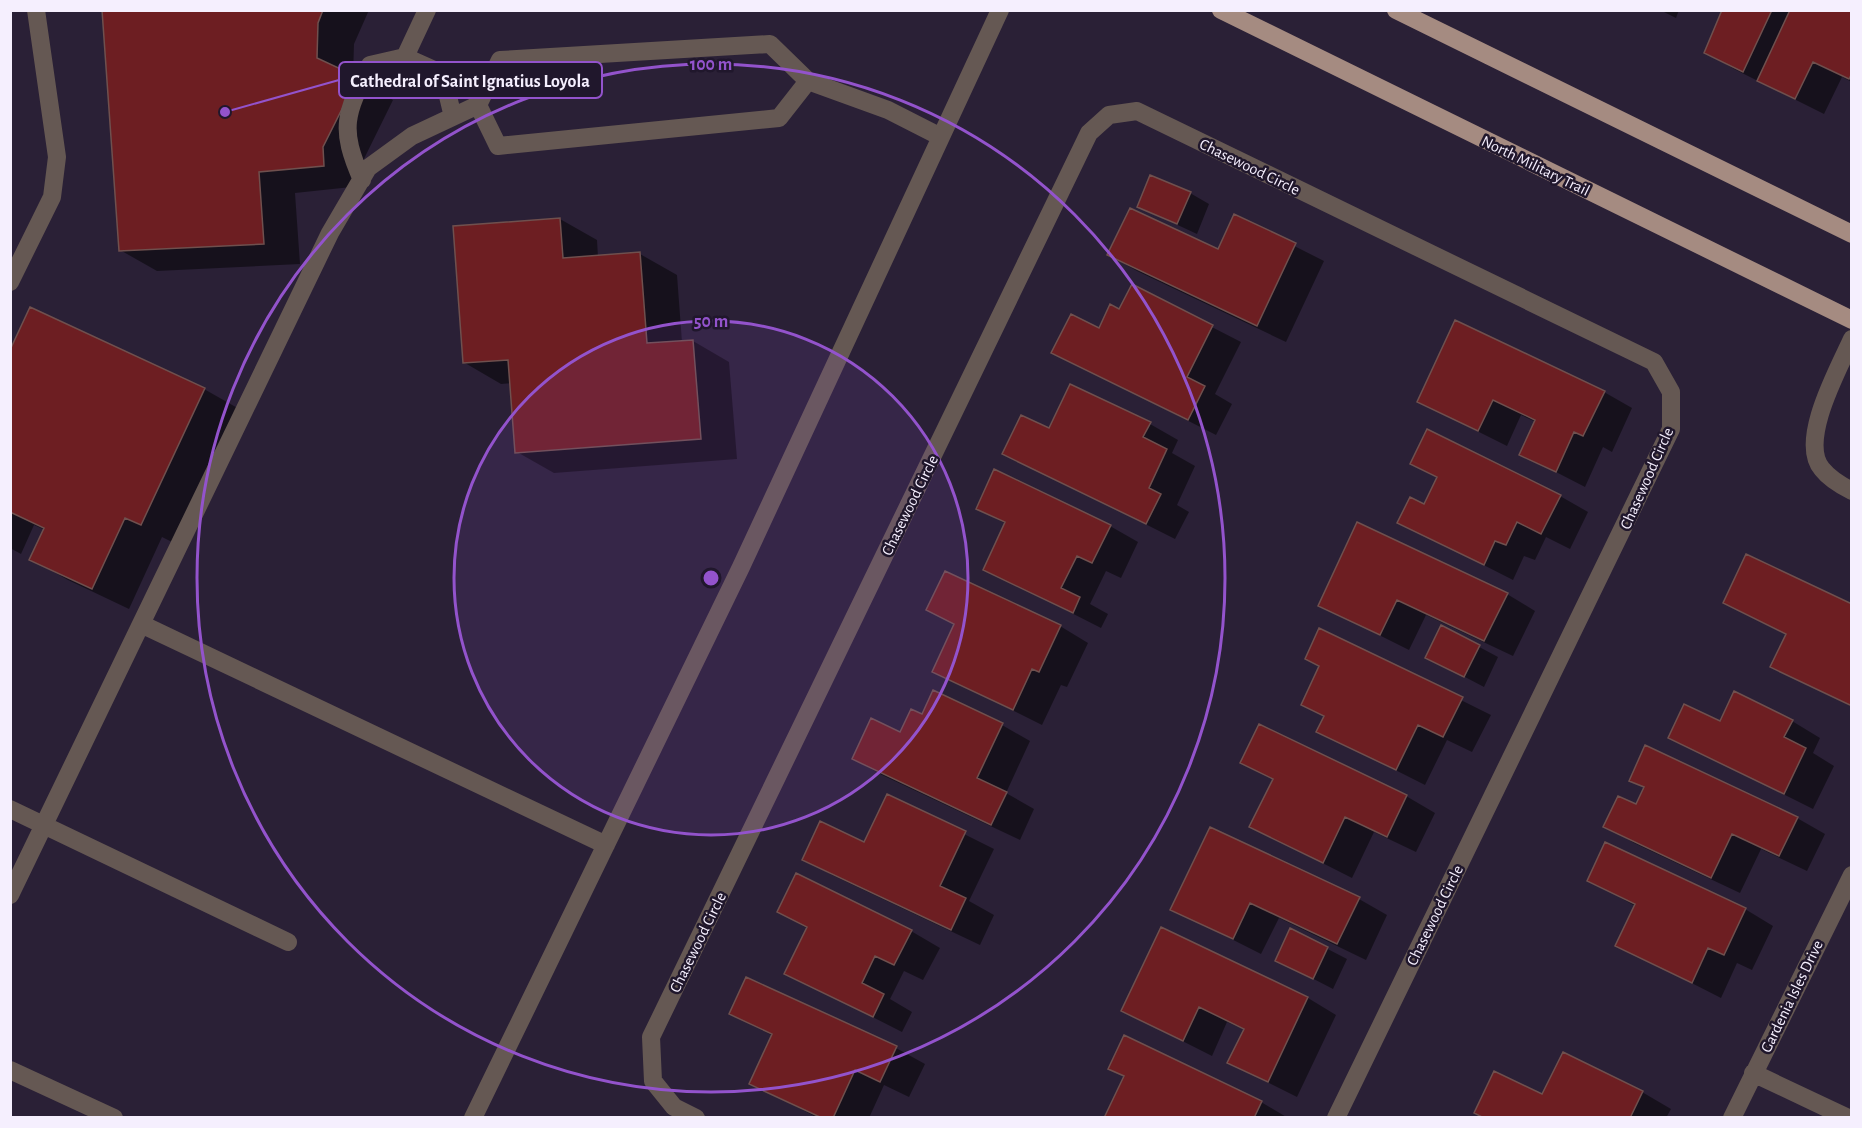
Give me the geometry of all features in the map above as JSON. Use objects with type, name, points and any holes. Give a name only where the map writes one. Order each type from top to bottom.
[{"type":"main road","name":"North Military Trail","points":[[1221,10],[1851,320]]},
{"type":"main road","points":[[1396,10],[1851,234]]},
{"type":"street","points":[[10,282],[15,262],[52,197],[57,157],[36,10]]},
{"type":"street","points":[[405,57],[427,10]]},
{"type":"street","points":[[473,1118],[741,567],[1000,10]]},
{"type":"street","points":[[10,895],[330,233],[368,168],[412,136],[478,105],[500,60],[770,44],[808,81],[888,110],[941,137]]},
{"type":"street","points":[[362,180],[349,150],[347,125],[351,103],[370,65],[405,57],[434,70],[446,88],[453,117]]},
{"type":"street","points":[[478,105],[498,146],[779,118],[808,81]]},
{"type":"street","name":"Chasewood Circle","points":[[696,1118],[674,1107],[653,1081],[651,1037],[1089,133],[1109,115],[1137,111],[1654,362],[1671,392],[1671,429],[1336,1118]]},
{"type":"street","points":[[1851,339],[1824,402],[1814,447],[1820,468],[1851,491]]},
{"type":"street","points":[[141,624],[606,845]]},
{"type":"street","points":[[10,809],[288,942]]},
{"type":"street","name":"Gardenia Isles Drive","points":[[1732,1118],[1851,875]]},
{"type":"street","points":[[10,1070],[114,1118]]},
{"type":"street","points":[[1753,1073],[1848,1118]]},
{"type":"building","points":[[102,10],[323,10],[318,23],[317,58],[358,77],[323,147],[324,166],[259,172],[264,244],[119,251]]},
{"type":"building","points":[[1722,10],[1772,10],[1743,72],[1704,53]]},
{"type":"building","points":[[1790,10],[1852,10],[1852,73],[1849,79],[1813,62],[1795,99],[1757,81]]},
{"type":"building","points":[[1150,175],[1191,192],[1177,224],[1137,207]]},
{"type":"building","points":[[1130,208],[1218,249],[1234,214],[1296,243],[1257,326],[1107,255]]},
{"type":"building","points":[[560,218],[563,258],[640,252],[647,343],[693,340],[701,439],[515,453],[508,360],[463,363],[453,226]]},
{"type":"building","points":[[1132,284],[1213,325],[1187,377],[1205,386],[1188,420],[1051,353],[1071,314],[1099,328],[1110,304],[1119,309]]},
{"type":"building","points":[[30,307],[205,388],[141,525],[125,518],[92,589],[29,560],[44,528],[10,512],[10,350]]},
{"type":"building","points":[[1455,320],[1605,391],[1583,436],[1574,432],[1556,472],[1519,455],[1535,420],[1493,400],[1478,431],[1417,402]]},
{"type":"building","points":[[1070,384],[1151,422],[1143,437],[1167,449],[1149,488],[1161,494],[1146,524],[1002,454],[1021,415],[1049,428]]},
{"type":"building","points":[[1427,429],[1561,495],[1541,534],[1517,522],[1506,545],[1495,541],[1484,565],[1397,523],[1410,497],[1424,504],[1437,477],[1410,464]]},
{"type":"building","points":[[994,469],[1111,525],[1092,563],[1077,556],[1061,588],[1080,597],[1073,613],[983,570],[1005,522],[976,509]]},
{"type":"building","points":[[1357,522],[1508,593],[1484,641],[1397,600],[1380,635],[1318,606]]},
{"type":"building","points":[[1746,554],[1852,604],[1852,706],[1770,667],[1786,634],[1723,603]]},
{"type":"building","points":[[945,571],[1061,625],[1039,672],[1032,669],[1013,710],[932,672],[954,624],[926,610]]},
{"type":"building","points":[[1441,625],[1480,645],[1464,677],[1425,658]]},
{"type":"building","points":[[1319,628],[1463,697],[1443,737],[1418,725],[1396,770],[1316,732],[1324,716],[1301,705],[1319,666],[1305,659]]},
{"type":"building","points":[[933,690],[1003,723],[977,778],[1007,792],[991,825],[852,759],[871,718],[900,732],[911,709],[922,714]]},
{"type":"building","points":[[1734,691],[1793,720],[1784,737],[1806,748],[1784,794],[1668,738],[1684,704],[1720,721]]},
{"type":"building","points":[[1259,724],[1407,795],[1387,837],[1345,817],[1323,863],[1249,827],[1273,779],[1240,763]]},
{"type":"building","points":[[1645,745],[1798,817],[1779,856],[1732,834],[1711,878],[1603,827],[1618,796],[1636,804],[1644,787],[1629,781]]},
{"type":"building","points":[[887,794],[966,831],[940,886],[966,898],[951,930],[802,860],[820,821],[864,842]]},
{"type":"building","points":[[1210,827],[1360,897],[1337,944],[1250,903],[1233,939],[1170,910]]},
{"type":"building","points":[[1605,842],[1746,908],[1724,955],[1708,948],[1692,983],[1615,946],[1635,904],[1587,881]]},
{"type":"building","points":[[796,873],[912,930],[894,965],[875,956],[862,983],[884,994],[873,1017],[784,974],[807,927],[777,912]]},
{"type":"building","points":[[1161,927],[1308,997],[1268,1082],[1227,1063],[1244,1029],[1199,1007],[1183,1041],[1121,1011]]},
{"type":"building","points":[[1290,928],[1328,947],[1313,979],[1275,961]]},
{"type":"building","points":[[746,977],[897,1046],[880,1082],[855,1070],[833,1118],[822,1118],[749,1084],[772,1034],[729,1014]]},
{"type":"building","points":[[1124,1035],[1262,1101],[1254,1118],[1104,1118],[1124,1076],[1108,1069]]},
{"type":"building","points":[[1563,1052],[1643,1091],[1630,1118],[1484,1118],[1474,1113],[1494,1071],[1542,1094]]},
{"type":"place","name":"Cathedral of Saint Ignatius Loyola","points":[[225,112]]}]
